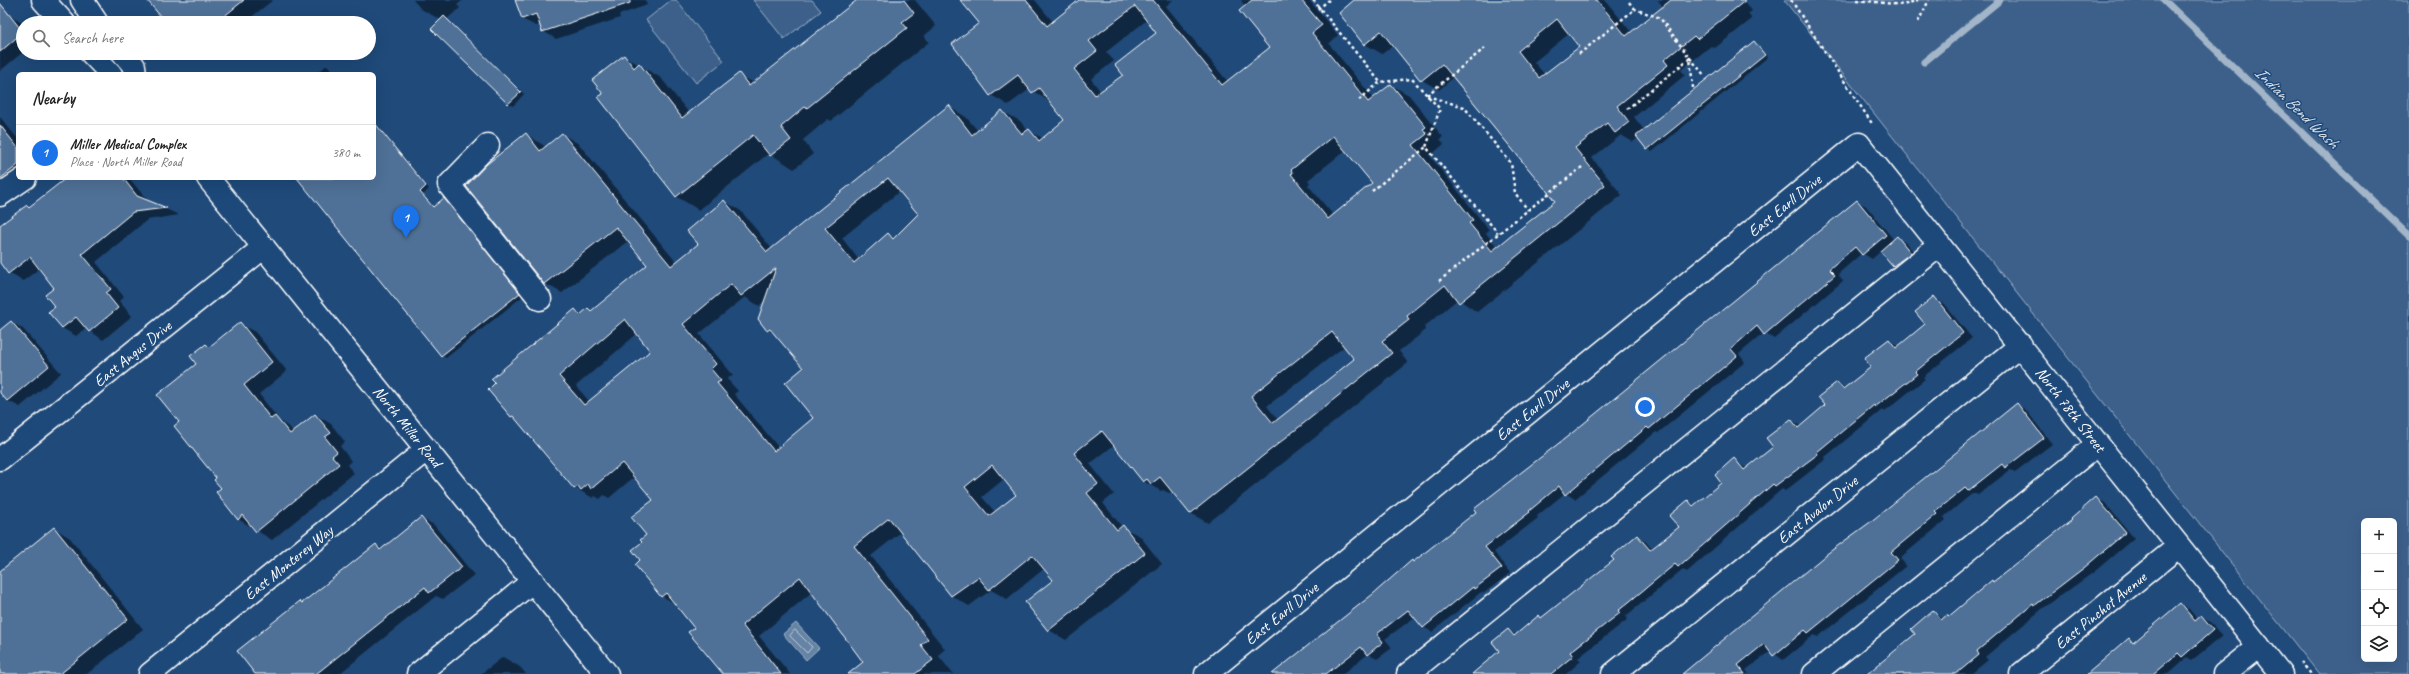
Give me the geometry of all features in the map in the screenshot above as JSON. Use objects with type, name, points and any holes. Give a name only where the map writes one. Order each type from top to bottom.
[{"type":"street","points":[[42,0],[57,16]]},
{"type":"street","points":[[82,0],[92,16]]},
{"type":"street","points":[[98,60],[109,72]]},
{"type":"street","points":[[129,60],[134,66],[135,72]]},
{"type":"street","name":"North 78th Street","points":[[1859,144],[2021,345],[2281,674]]},
{"type":"street","name":"East Earll Drive","points":[[1206,674],[1859,144]]},
{"type":"street","points":[[488,145],[449,185],[540,299]]},
{"type":"street","points":[[0,195],[22,180]]},
{"type":"street","name":"North Miller Road","points":[[210,180],[607,674]]},
{"type":"street","points":[[1408,674],[1940,245]]},
{"type":"street","name":"East Angus Drive","points":[[0,459],[264,247]]},
{"type":"street","name":"East Avalon Drive","points":[[1613,674],[2021,345]]},
{"type":"street","points":[[1814,674],[2098,444]]},
{"type":"street","name":"East Monterey Way","points":[[150,674],[426,450]]},
{"type":"street","name":"East Pinchot Avenue","points":[[2021,674],[2179,546]]},
{"type":"street","points":[[418,674],[533,582]]},
{"type":"street","points":[[2224,674],[2259,646]]},
{"type":"path","points":[[1313,0],[1380,82]]},
{"type":"path","points":[[1319,8],[1329,0]]},
{"type":"path","points":[[1627,0],[1635,9],[1660,18],[1705,76]]},
{"type":"path","points":[[1857,0],[1903,5],[1918,0]]},
{"type":"path","points":[[1918,22],[1929,0]]},
{"type":"path","points":[[1579,54],[1635,9]]},
{"type":"path","points":[[1426,96],[1484,48]]},
{"type":"path","points":[[1690,58],[1693,88]]},
{"type":"path","points":[[1627,109],[1690,58]]},
{"type":"path","points":[[1359,100],[1380,82],[1412,80],[1440,109],[1426,147],[1372,190]]},
{"type":"path","points":[[1426,96],[1464,108],[1511,163],[1515,192],[1528,210]]},
{"type":"path","points":[[1426,147],[1498,233]]},
{"type":"path","points":[[1439,281],[1582,167]]},
{"type":"shaded area","points":[[671,0],[676,0],[724,61],[696,83],[646,20]]},
{"type":"shaded area","points":[[753,0],[812,0],[821,11],[784,39]]},
{"type":"shaded area","points":[[1784,0],[2409,0],[2409,674],[2319,674]]},
{"type":"water","points":[[796,623],[819,648],[806,660],[783,634]]},
{"type":"building","points":[[147,0],[244,0],[225,16],[160,16]]},
{"type":"building","points":[[515,0],[630,0],[630,3],[542,32],[536,14],[522,19]]},
{"type":"building","points":[[857,0],[904,0],[914,13],[902,22],[907,28],[781,127],[791,140],[770,156],[753,135],[676,197],[598,97],[603,94],[592,80],[624,55],[634,68],[639,63],[682,118],[739,73],[749,86]]},
{"type":"building","points":[[960,0],[1026,0],[1047,26],[1079,0],[1153,0],[1222,85],[1269,48],[1239,11],[1252,0],[1301,0],[1322,25],[1312,33],[1368,102],[1391,84],[1426,127],[1423,129],[1427,134],[1413,145],[1473,220],[1469,223],[1492,251],[1555,201],[1442,64],[1421,81],[1381,31],[1364,45],[1339,13],[1354,0],[1597,0],[1626,36],[1671,0],[1746,0],[1697,39],[1694,36],[1664,60],[1668,65],[1617,106],[1629,122],[1615,133],[1607,123],[1575,148],[1605,185],[1459,303],[1445,285],[1407,316],[1409,320],[1382,341],[1392,353],[1190,514],[1160,477],[1151,484],[1147,479],[1143,482],[1102,431],[1074,453],[1098,484],[1087,493],[1117,530],[1123,525],[1145,553],[1048,631],[1025,602],[1053,580],[1032,555],[989,590],[978,577],[951,596],[889,518],[854,546],[928,639],[921,645],[933,660],[915,674],[848,674],[863,662],[800,577],[742,625],[781,674],[723,674],[688,632],[694,628],[666,593],[661,597],[635,565],[640,560],[632,550],[642,542],[640,540],[646,535],[631,517],[653,500],[622,463],[591,489],[588,484],[581,490],[578,486],[574,489],[513,416],[511,417],[488,390],[495,383],[491,379],[575,309],[580,315],[588,308],[591,311],[647,265],[616,227],[544,284],[466,186],[487,164],[526,133],[540,151],[562,133],[671,266],[698,244],[687,231],[724,200],[767,252],[949,105],[972,135],[1002,110],[1022,134],[1029,129],[1039,141],[1064,120],[1039,88],[1032,93],[1018,75],[990,96],[952,44],[979,23]],"holes":[[[1135,6],[1156,33],[1115,65],[1123,75],[1095,95],[1074,69],[1097,51],[1089,41]],[[1557,19],[1579,47],[1539,78],[1518,51]],[[1333,136],[1372,183],[1328,219],[1291,174],[1293,173],[1291,170]],[[888,178],[918,214],[893,239],[888,233],[854,263],[825,228]],[[776,268],[758,319],[767,331],[770,329],[803,368],[785,383],[813,418],[774,451],[717,383],[721,381],[711,369],[716,364],[683,324],[731,284],[741,296]],[[625,319],[650,351],[584,405],[559,376]],[[1332,332],[1354,359],[1273,423],[1251,396]],[[992,465],[1016,495],[989,516],[965,487]]]},
{"type":"building","points":[[0,3],[16,23],[16,38],[0,52]]},
{"type":"building","points":[[444,16],[521,92],[508,104],[431,29]]},
{"type":"building","points":[[1754,41],[1765,55],[1647,150],[1636,136]]},
{"type":"building","points":[[376,124],[426,186],[420,192],[433,207],[444,198],[520,293],[441,356],[299,180],[376,180]]},
{"type":"building","points":[[0,125],[16,145],[16,167],[0,179]]},
{"type":"building","points":[[63,180],[125,180],[137,196],[167,208],[133,212],[82,254],[111,289],[106,293],[118,308],[89,332],[76,317],[62,328],[48,312],[55,307],[45,295],[54,288],[30,257],[8,274],[0,263],[0,225],[27,205],[29,207]]},
{"type":"building","points":[[1857,200],[1886,235],[1862,255],[1855,247],[1829,269],[1835,275],[1764,335],[1757,326],[1731,349],[1737,356],[1649,429],[1647,427],[1565,495],[1559,486],[1529,511],[1530,512],[1485,547],[1502,568],[1474,589],[1473,587],[1423,628],[1408,610],[1377,634],[1383,642],[1367,655],[1361,647],[1326,674],[1272,674],[1373,594],[1412,560],[1413,562],[1476,512],[1474,509],[1572,433]]},
{"type":"building","points":[[1897,236],[1911,253],[1893,266],[1880,251]]},
{"type":"building","points":[[1934,296],[1963,333],[1915,372],[1917,374],[1875,407],[1874,405],[1817,452],[1818,454],[1775,486],[1773,484],[1678,567],[1675,564],[1618,611],[1620,613],[1570,652],[1573,656],[1551,674],[1472,674],[1499,651],[1492,642],[1508,629],[1514,636],[1539,615],[1541,618],[1614,560],[1611,557],[1637,535],[1650,550],[1679,527],[1669,516],[1688,500],[1693,506],[1721,483],[1715,475],[1734,458],[1744,470],[1773,447],[1766,438],[1791,419],[1798,428],[1825,405],[1818,397],[1837,382],[1843,389],[1871,367],[1864,358],[1889,339],[1896,348],[1925,324],[1915,312]]},
{"type":"building","points":[[11,321],[49,366],[7,401],[0,393],[0,330]]},
{"type":"building","points":[[240,322],[272,362],[244,385],[271,419],[275,416],[290,434],[315,414],[331,433],[325,437],[337,452],[332,456],[339,464],[256,532],[242,515],[238,520],[216,492],[221,488],[214,480],[216,478],[174,426],[179,422],[157,395],[196,364],[190,356],[206,344],[209,347]]},
{"type":"building","points":[[2017,403],[2044,438],[2005,468],[2002,464],[1968,491],[1965,488],[1935,512],[1937,514],[1891,552],[1898,560],[1808,633],[1805,630],[1773,656],[1764,644],[1738,665],[1745,674],[1682,674],[1828,553],[1869,523]]},
{"type":"building","points":[[2096,497],[2126,532],[2085,567],[2034,606],[2033,604],[1977,651],[1979,655],[1956,674],[1867,674],[1915,634],[1911,629],[1933,610],[1941,620],[1947,615],[1948,617],[1992,580],[1993,582],[2072,520],[2071,519]]},
{"type":"building","points":[[421,517],[462,567],[429,593],[425,587],[316,674],[255,674],[237,651],[300,601],[302,603],[376,544],[380,550]]},
{"type":"building","points":[[54,527],[128,619],[60,674],[0,674],[0,571]]},
{"type":"building","points":[[2180,603],[2195,621],[2201,616],[2213,630],[2182,657],[2178,653],[2153,674],[2087,674],[2129,638],[2133,643]]},
{"type":"waterway","points":[[1924,62],[2000,0]]},
{"type":"waterway","name":"Indian Bend Wash","points":[[2164,0],[2409,236]]},
{"type":"place","name":"Miller Medical Complex","points":[[406,238]]}]
